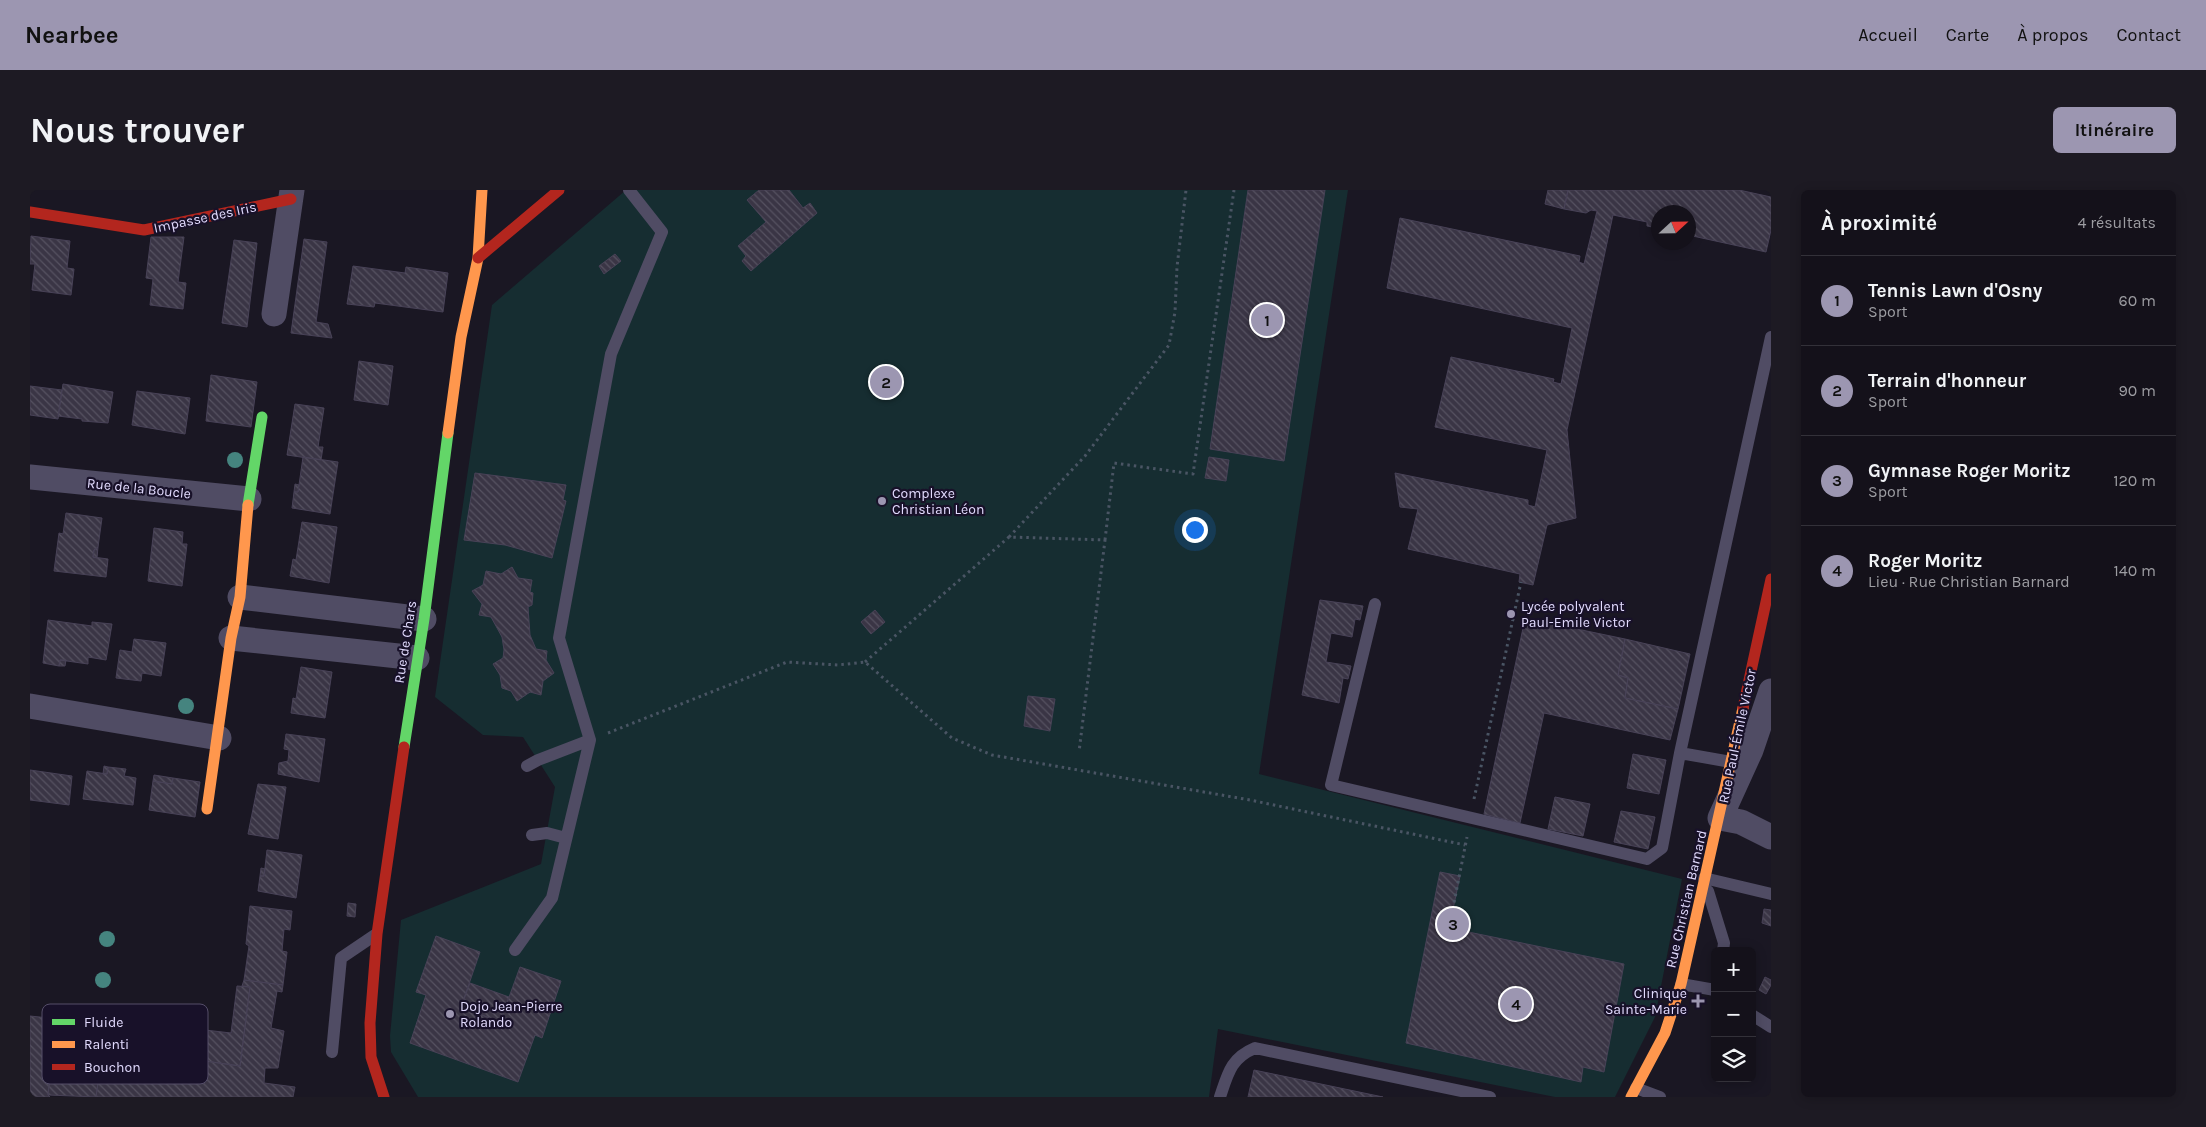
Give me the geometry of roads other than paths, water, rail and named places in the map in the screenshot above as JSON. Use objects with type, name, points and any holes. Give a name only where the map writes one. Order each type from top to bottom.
[{"type":"street","points":[[478,258],[559,190]]},
{"type":"street","points":[[482,191],[493,204]]},
{"type":"street","name":"Rue de Chars","points":[[384,1097],[371,1057],[370,1023],[377,934],[394,808],[424,619],[461,337],[478,258],[482,191]]},
{"type":"street","name":"Impasse des Iris","points":[[30,212],[144,230],[292,194],[274,314]]},
{"type":"street","points":[[514,216],[526,218]]},
{"type":"street","points":[[207,809],[219,738],[231,638],[240,597],[249,499],[262,417]]},
{"type":"street","name":"Rue de la Boucle","points":[[30,477],[249,499]]},
{"type":"street","name":"Rue Paul-Émile Victor","points":[[1720,818],[1771,579]]},
{"type":"street","points":[[240,597],[424,619]]},
{"type":"street","points":[[231,638],[418,658]]},
{"type":"street","name":"Rue Paul-Émile Victor","points":[[1720,818],[1751,750],[1771,691]]},
{"type":"street","points":[[30,706],[219,738]]},
{"type":"street","points":[[1720,818],[1741,822],[1771,837]]},
{"type":"street","name":"Rue Christian Barnard","points":[[1634,1092],[1665,1033],[1681,984],[1696,922],[1704,878],[1720,818]]},
{"type":"lane","points":[[515,950],[552,898],[590,740],[559,638],[611,354],[662,232],[629,190]]},
{"type":"lane","points":[[1375,604],[1332,784],[1648,859],[1662,848],[1680,753],[1771,337]]},
{"type":"lane","points":[[528,766],[538,760],[590,740]]},
{"type":"lane","points":[[1680,753],[1731,762]]},
{"type":"lane","points":[[532,835],[547,833],[566,838]]},
{"type":"lane","points":[[1704,878],[1771,894]]},
{"type":"lane","points":[[1704,878],[1724,943],[1723,947]]},
{"type":"lane","points":[[332,1052],[341,958],[377,934]]},
{"type":"lane","points":[[1681,984],[1711,989]]},
{"type":"lane","points":[[1756,1018],[1771,1027]]},
{"type":"lane","points":[[1220,1097],[1231,1065],[1242,1053],[1255,1048],[1490,1097]]},
{"type":"lane","points":[[1634,1092],[1660,1097]]},
{"type":"place","name":"Tennis Lawn d'Osny","points":[[1267,320]]},
{"type":"place","name":"Terrain d'honneur","points":[[886,382]]},
{"type":"place","name":"Complexe Christian Léon","points":[[882,501]]},
{"type":"place","name":"Lycée polyvalent Paul-Emile Victor","points":[[1511,614]]},
{"type":"place","name":"Gymnase Roger Moritz","points":[[1453,924]]},
{"type":"place","name":"Clinique Sainte-Marie","points":[[1698,1001]]},
{"type":"place","name":"Roger Moritz","points":[[1516,1004]]},
{"type":"place","name":"Dojo Jean-Pierre Rolando","points":[[450,1014]]}]
